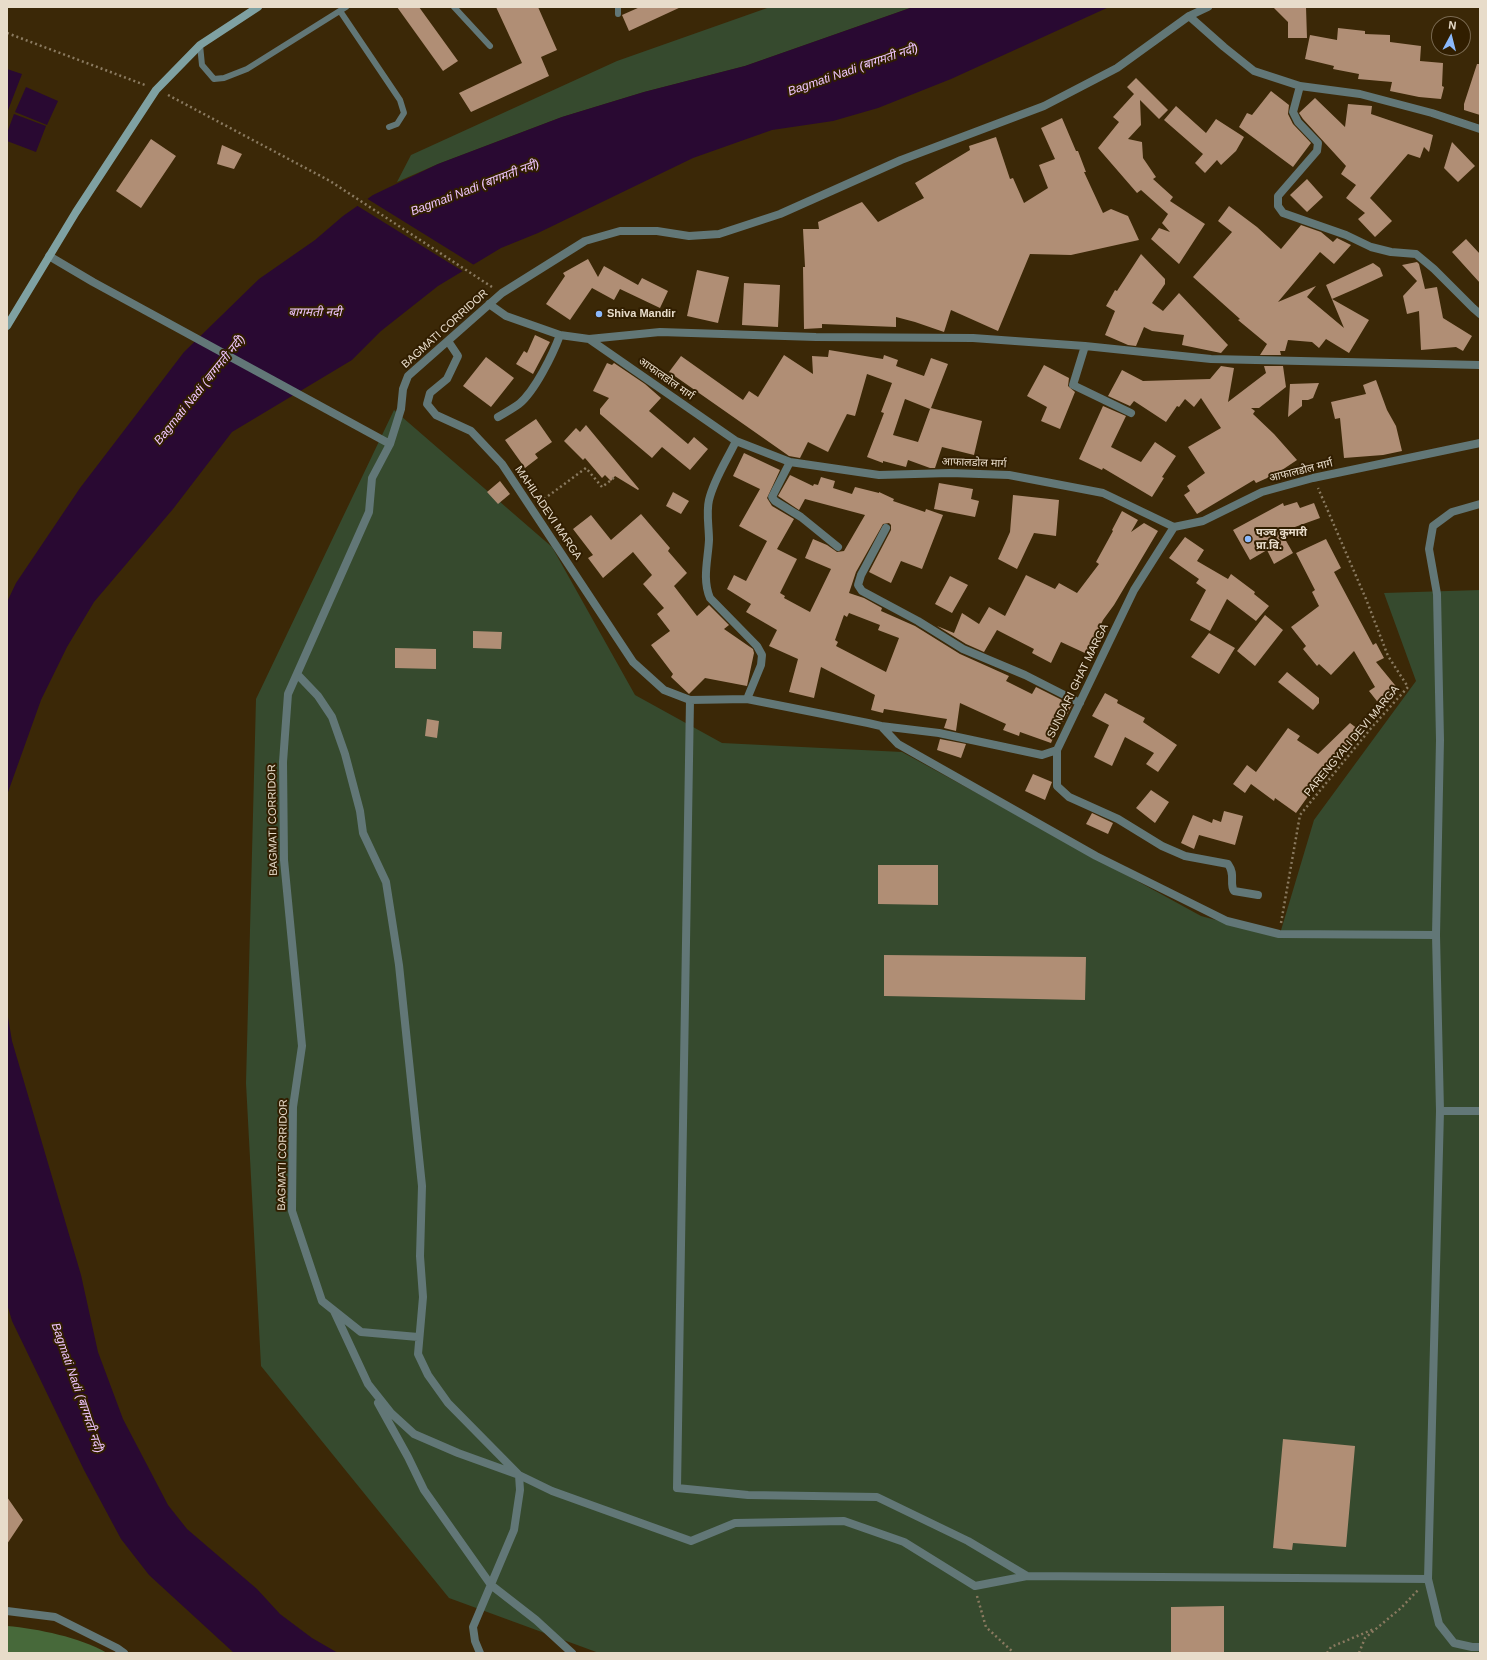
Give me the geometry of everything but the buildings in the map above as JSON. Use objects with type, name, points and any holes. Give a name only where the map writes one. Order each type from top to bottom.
[{"type":"main road","points":[[7,326],[76,212],[156,90],[200,45],[258,7]]},
{"type":"street","name":"BAGMATI CORRIDOR","points":[[418,1337],[361,1332],[322,1301],[292,1211],[293,1107],[302,1046],[284,860],[283,762],[288,694],[369,512],[372,478],[390,444],[401,409],[402,389],[408,376],[502,293],[585,241],[620,231],[657,231],[689,236],[719,234],[780,214],[901,160],[1044,106],[1116,68],[1189,16],[1208,7]]},
{"type":"street","points":[[1189,16],[1254,71],[1300,86],[1360,94],[1432,113],[1480,129]]},
{"type":"street","points":[[1300,86],[1294,112],[1298,122],[1318,143],[1317,151],[1278,196],[1278,206],[1283,213],[1346,235],[1371,247],[1391,252],[1416,254],[1480,314]]},
{"type":"street","points":[[49,256],[93,282],[390,444]]},
{"type":"street","name":"आफालडोल मार्ग","points":[[490,304],[506,316],[560,335],[589,339],[736,441],[790,462],[879,475],[950,473],[1009,475],[1103,493],[1174,527],[1203,521],[1262,492],[1313,478],[1480,443]]},
{"type":"street","points":[[589,339],[660,332],[816,337],[973,338],[1085,346],[1211,359],[1480,365]]},
{"type":"street","points":[[498,417],[520,403],[538,380],[560,335]]},
{"type":"street","name":"MAHILADEVI MARGA","points":[[448,341],[458,356],[448,379],[430,394],[428,404],[436,415],[471,431],[502,464],[633,662],[664,690],[690,700]]},
{"type":"street","points":[[1085,346],[1073,385],[1131,413]]},
{"type":"street","points":[[736,441],[708,501],[709,541],[705,578],[706,590],[710,598],[757,646],[762,655],[761,665],[748,699]]},
{"type":"street","points":[[790,462],[772,497],[775,501],[801,517],[838,547]]},
{"type":"street","points":[[1480,504],[1452,512],[1433,526],[1430,550],[1437,594],[1439,679],[1440,740],[1436,935],[1440,1111],[1428,1579],[1438,1624],[1454,1643],[1472,1647],[1480,1647]]},
{"type":"street","name":"SUNDARI GHAT MARGA","points":[[690,700],[748,699],[881,726],[939,733],[1042,755],[1057,750],[1134,590],[1174,527]]},
{"type":"street","points":[[886,528],[861,575],[858,585],[862,591],[918,621],[963,649],[1025,675],[1080,703]]},
{"type":"street","points":[[297,674],[318,696],[332,717],[345,754],[363,833],[386,882],[399,966],[422,1186],[420,1256],[423,1297],[418,1337],[418,1354],[428,1375],[448,1402],[519,1475],[520,1490],[514,1530],[473,1627],[475,1641],[480,1653]]},
{"type":"street","points":[[690,700],[677,1488],[748,1495],[877,1497],[968,1540],[1026,1576]]},
{"type":"street","points":[[881,726],[898,744],[1096,856],[1227,921],[1279,934],[1436,935]]},
{"type":"street","points":[[1057,750],[1057,786],[1069,797],[1118,818],[1162,846],[1185,856],[1228,864],[1233,871],[1232,888],[1234,891],[1258,895]]},
{"type":"street","points":[[1440,1111],[1480,1111]]},
{"type":"street","points":[[332,1308],[368,1384],[424,1490],[491,1585],[536,1620],[572,1653]]},
{"type":"street","points":[[368,1384],[391,1413],[414,1434],[458,1453],[519,1475],[552,1491],[691,1541],[736,1523],[844,1521],[904,1542],[975,1586],[1026,1576],[1428,1579]]},
{"type":"street","points":[[7,1611],[55,1616],[124,1653]]},
{"type":"lane","points":[[200,45],[202,65],[214,79],[224,78],[248,69],[346,7]]},
{"type":"lane","points":[[454,7],[490,46]]},
{"type":"lane","points":[[618,7],[618,14]]},
{"type":"lane","points":[[340,11],[400,100],[404,112],[397,124],[390,127]]},
{"type":"path","points":[[7,33],[156,90],[330,181],[502,293]]},
{"type":"path","points":[[531,509],[586,468],[602,487],[615,477]]},
{"type":"path","name":"PARENGYALI DEVI MARGA","points":[[1279,934],[1300,816],[1372,727],[1408,687],[1388,656],[1366,599],[1313,478]]},
{"type":"path","points":[[1359,1653],[1365,1638],[1401,1608],[1428,1579]]},
{"type":"path","points":[[975,1586],[986,1627],[1014,1653]]},
{"type":"path","points":[[1328,1653],[1331,1647],[1378,1627]]},
{"type":"green space","points":[[770,7],[913,7],[745,66],[644,92],[562,117],[438,164],[397,182],[411,155],[617,61]]},
{"type":"green space","points":[[394,410],[552,547],[635,695],[722,743],[902,752],[1201,916],[1279,937],[1314,820],[1416,681],[1384,593],[1480,590],[1480,1653],[599,1653],[449,1598],[261,1366],[246,1083],[256,699]]},
{"type":"green space","points":[[7,1626],[32,1629],[71,1638],[96,1647],[107,1653],[7,1653]]},
{"type":"water","name":"बागमती नदी","points":[[913,7],[1109,7],[951,79],[878,108],[833,121],[772,130],[693,158],[538,233],[501,248],[438,286],[381,331],[352,360],[232,432],[173,509],[94,602],[67,647],[41,700],[7,795],[7,602],[16,583],[80,488],[184,352],[259,279],[315,240],[343,216],[373,195],[438,164],[562,117],[644,92],[745,66]]},
{"type":"water","points":[[7,69],[22,74],[7,113]]},
{"type":"water","points":[[26,87],[58,101],[47,125],[15,112]]},
{"type":"water","points":[[14,114],[46,126],[36,152],[7,141],[7,133]]},
{"type":"water","name":"Bagmati Nadi (बागमती नदी)","points":[[7,1011],[12,1041],[81,1275],[98,1352],[123,1419],[168,1505],[187,1529],[257,1589],[280,1614],[312,1638],[338,1653],[234,1653],[149,1575],[121,1539],[84,1470],[12,1321],[7,1304]]},
{"type":"pier","points":[[366,198],[474,265],[464,272],[356,205]]},
{"type":"place","name":"Shiva Mandir","points":[[599,314]]},
{"type":"place","name":"पञ्च कुमारी प्रा.वि.","points":[[1248,539]]}]
